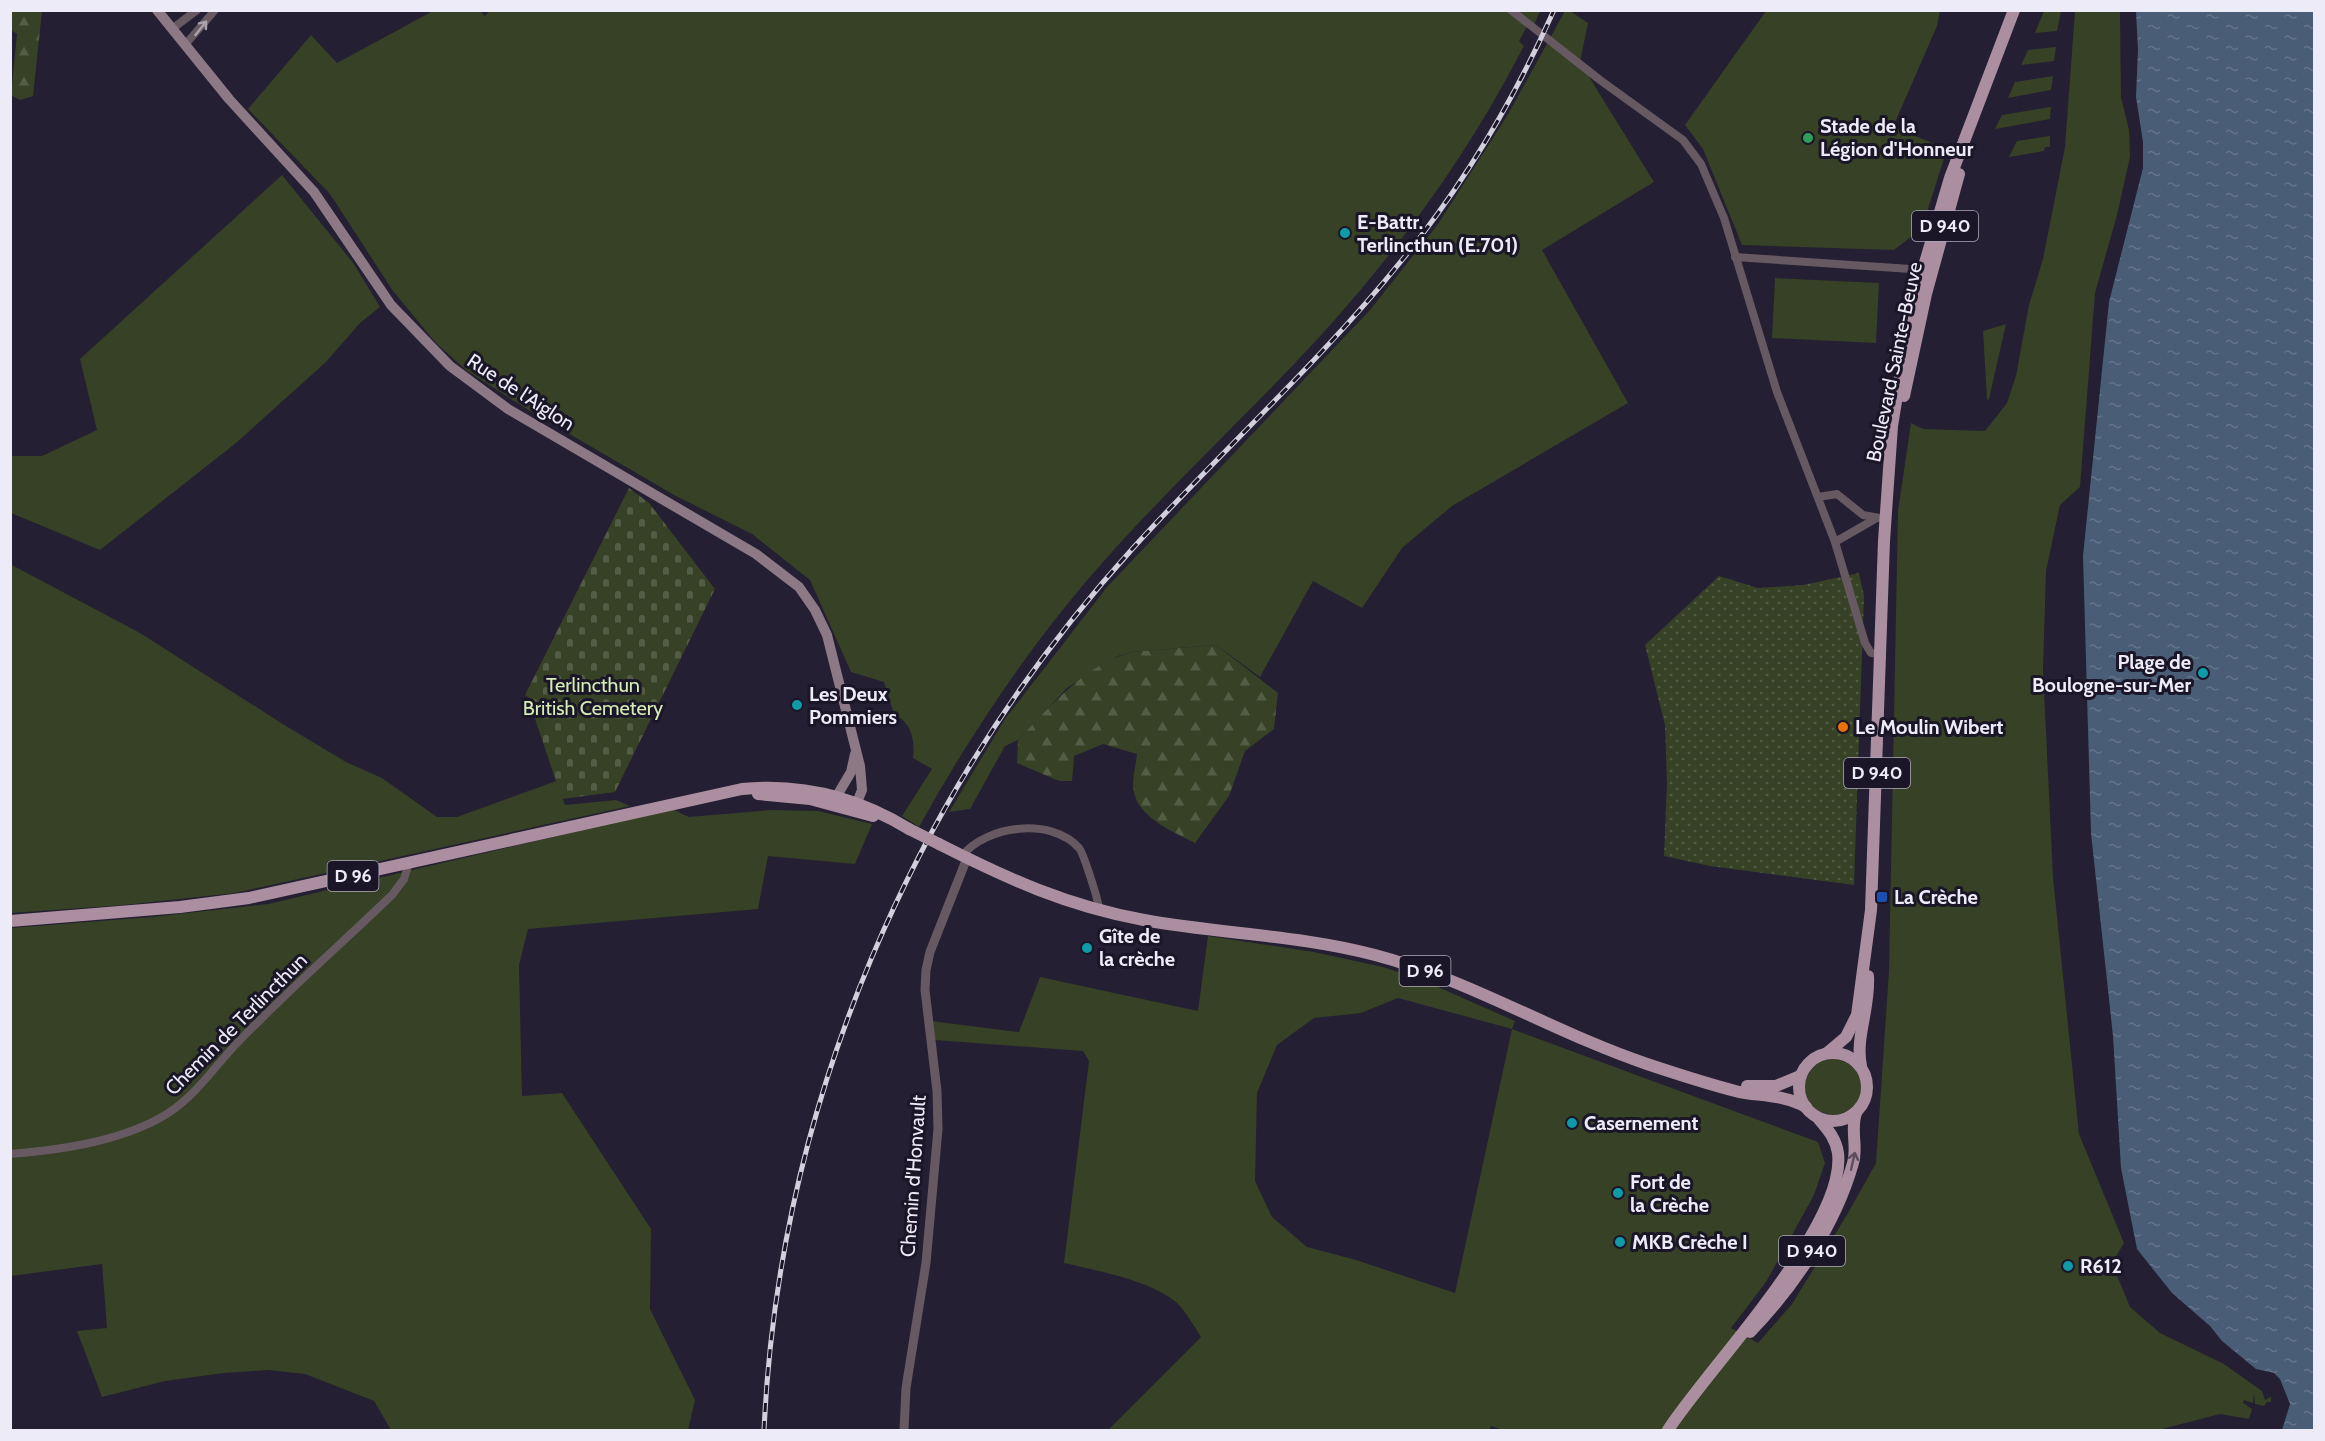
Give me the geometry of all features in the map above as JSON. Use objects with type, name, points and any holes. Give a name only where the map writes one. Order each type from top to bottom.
[{"type":"main road","name":"Rue de l'Aiglon","points":[[157,10],[243,115],[314,192],[391,305],[437,354],[501,404],[784,573],[803,592],[827,635],[835,666],[862,782],[856,806]]},
{"type":"main road","name":"Boulevard Sainte-Beuve","points":[[1866,945],[1874,876],[1880,654],[1880,519],[1888,483],[1898,390],[1955,160],[2014,10]]},
{"type":"main road","name":"Boulevard Sainte-Beuve","points":[[1927,271],[1969,142],[2021,10]]},
{"type":"main road","points":[[834,800],[850,772],[855,754]]},
{"type":"main road","name":"D 96","points":[[10,921],[227,902],[691,800],[761,795],[834,800],[881,812],[909,829],[1029,888],[1145,920],[1335,946],[1408,965],[1614,1052],[1728,1089],[1792,1101],[1806,1107]]},
{"type":"main road","name":"D 940","points":[[1827,1053],[1843,1040],[1855,1020],[1866,945]]},
{"type":"main road","name":"D 940","points":[[1861,1066],[1859,1042],[1869,1000],[1866,945]]},
{"type":"main road","points":[[1827,1053],[1847,1055],[1861,1066],[1867,1079],[1868,1090],[1864,1102],[1856,1113],[1838,1121],[1818,1118],[1806,1107],[1799,1094],[1800,1076],[1810,1061],[1827,1053]]},
{"type":"main road","name":"D 96","points":[[1663,1069],[1758,1087],[1780,1086],[1800,1076]]},
{"type":"main road","name":"D 940","points":[[1718,1365],[1785,1293],[1815,1245],[1852,1165],[1856,1145],[1852,1128],[1856,1113]]},
{"type":"main road","name":"D 940","points":[[1668,1431],[1797,1260],[1832,1190],[1837,1173],[1838,1152],[1833,1138],[1818,1118]]},
{"type":"street","points":[[172,29],[197,10]]},
{"type":"street","points":[[185,45],[215,10]]},
{"type":"street","points":[[1511,10],[1687,144],[1710,182],[1777,392],[1835,542],[1865,643],[1871,653],[1880,654]]},
{"type":"street","points":[[1735,257],[1927,271]]},
{"type":"street","points":[[1818,496],[1838,494],[1860,513],[1880,519]]},
{"type":"street","points":[[1835,542],[1880,519]]},
{"type":"street","points":[[964,857],[975,843],[1001,830],[1049,831],[1061,835],[1075,844],[1083,854],[1099,909]]},
{"type":"street","name":"Chemin d'Honvault","points":[[904,1431],[906,1388],[926,1263],[937,1136],[937,1091],[925,990],[926,970],[930,952],[964,857]]},
{"type":"street","name":"Chemin de Terlincthun","points":[[10,1155],[73,1146],[123,1133],[154,1121],[178,1106],[241,1039],[392,895],[404,879],[409,863]]},
{"type":"green space","points":[[490,10],[1540,11],[1535,23],[1526,28],[1519,41],[1524,46],[1471,139],[1411,226],[1336,319],[1169,491],[1078,592],[1004,689],[960,757],[919,827],[902,816],[932,769],[913,758],[911,733],[905,722],[894,714],[884,682],[851,672],[810,580],[752,534],[674,495],[530,411],[466,370],[436,343],[393,291],[330,194],[248,109],[311,35],[337,63],[433,11],[480,11],[485,16]]},
{"type":"green space","points":[[10,11],[42,11],[33,96],[20,100],[11,95],[17,34],[11,30]]},
{"type":"green space","points":[[1565,11],[1570,11],[1588,23],[1580,62],[1654,182],[1542,250],[1628,403],[1452,506],[1402,548],[1362,608],[1313,581],[1260,677],[1216,645],[1131,652],[1118,656],[1067,688],[1018,740],[1005,746],[970,809],[949,812],[1005,719],[1107,587],[1370,310],[1438,224],[1507,116]]},
{"type":"green space","name":"Stade de la Légion d'Honneur","points":[[1766,11],[1940,11],[1937,26],[1893,127],[1947,149],[1922,228],[1894,250],[1742,245],[1703,149],[1685,125]]},
{"type":"green space","points":[[2044,11],[2061,11],[2057,31],[2035,33]]},
{"type":"green space","points":[[2075,11],[2120,11],[2121,97],[2129,130],[2130,157],[2117,215],[2095,293],[2080,487],[2060,505],[2046,571],[2043,670],[2053,877],[2079,1134],[2124,1243],[2112,1263],[2130,1307],[2160,1333],[2224,1364],[2262,1391],[2265,1400],[2271,1397],[2271,1402],[2267,1402],[2264,1406],[2255,1404],[2254,1394],[2253,1403],[2244,1400],[2243,1403],[2252,1409],[2249,1419],[2220,1414],[2158,1430],[1502,1430],[1491,1426],[1489,1430],[1108,1430],[1201,1337],[1177,1303],[1166,1295],[1123,1277],[1064,1263],[1089,1061],[1083,1051],[935,1040],[931,1021],[1019,1032],[1040,977],[1198,1011],[1208,936],[1314,952],[1383,967],[1422,980],[1515,1021],[1512,1029],[1818,1142],[1825,1163],[1814,1195],[1766,1282],[1731,1328],[1758,1343],[1792,1304],[1876,1163],[1889,971],[1898,511],[1911,423],[1923,429],[1985,431],[2007,403],[2016,376],[2029,305],[2043,259],[2065,147]],"holes":[[[1398,998],[1512,1029],[1455,1293],[1356,1260],[1307,1247],[1272,1217],[1255,1181],[1257,1093],[1277,1045],[1314,1018],[1361,1013]]]},
{"type":"green space","points":[[2056,47],[2054,61],[2021,65],[2028,50]]},
{"type":"green space","points":[[2053,76],[2051,90],[2008,98],[2015,82]]},
{"type":"green space","points":[[2051,107],[2050,119],[1995,129],[2002,115]]},
{"type":"green space","points":[[2050,136],[2050,147],[2045,147],[2044,151],[2009,157],[2017,141]]},
{"type":"green space","points":[[282,175],[354,264],[380,307],[360,323],[326,362],[236,443],[100,550],[11,513],[11,456],[42,456],[97,430],[80,359]]},
{"type":"green space","points":[[1775,278],[1879,283],[1876,343],[1772,338]]},
{"type":"green space","points":[[2006,324],[1989,399],[1987,400],[1983,331]]},
{"type":"green space","name":"Terlincthun British Cemetery","points":[[629,488],[649,503],[715,589],[615,792],[562,799],[530,704],[532,700],[525,695]]},
{"type":"green space","points":[[10,564],[140,633],[346,762],[382,778],[437,817],[457,817],[556,781],[565,805],[616,800],[630,806],[235,893],[124,905],[11,913]]},
{"type":"green space","points":[[1859,573],[1864,596],[1854,885],[1710,866],[1664,856],[1667,783],[1665,725],[1645,645],[1719,576],[1758,588],[1803,585]]},
{"type":"green space","points":[[1216,645],[1278,693],[1274,729],[1245,751],[1229,796],[1195,843],[1158,823],[1137,801],[1133,783],[1137,754],[1103,744],[1074,756],[1072,781],[1059,781],[1017,763],[1018,740],[1069,688],[1098,667],[1131,652]]},
{"type":"green space","points":[[672,809],[689,817],[772,810],[818,811],[872,824],[855,864],[768,856],[758,909],[528,929],[519,965],[522,1096],[562,1093],[651,1229],[650,1309],[695,1400],[688,1430],[391,1430],[374,1401],[305,1374],[268,1370],[165,1381],[102,1397],[77,1331],[107,1328],[102,1264],[11,1276],[10,928],[152,917],[268,904]]},
{"type":"green space","points":[[1833,1059],[1853,1067],[1861,1087],[1853,1107],[1833,1115],[1813,1107],[1805,1087],[1813,1067]]},
{"type":"water","name":"Plage de Boulogne-sur-Mer","points":[[2136,11],[2314,11],[2314,1430],[2282,1430],[2290,1404],[2280,1379],[2274,1373],[2256,1369],[2222,1341],[2210,1326],[2172,1293],[2137,1249],[2121,1168],[2113,1036],[2091,833],[2083,556],[2109,302],[2143,168],[2143,142],[2136,97],[2138,50]]},
{"type":"railway","points":[[764,1430],[775,1308],[797,1188],[830,1071],[872,957],[924,847],[985,741],[1056,641],[1134,547],[1338,334],[1371,298],[1425,231],[1467,171],[1505,109],[1554,10]]},
{"type":"place","name":"Stade de la Légion d'Honneur","points":[[1808,138]]},
{"type":"place","name":"E-Battr. Terlincthun (E.701)","points":[[1345,233]]},
{"type":"place","name":"Plage de Boulogne-sur-Mer","points":[[2203,673]]},
{"type":"place","name":"Les Deux Pommiers","points":[[797,705]]},
{"type":"place","name":"Le Moulin Wibert","points":[[1843,727]]},
{"type":"place","name":"La Crèche","points":[[1882,897]]},
{"type":"place","name":"Gîte de la crèche","points":[[1087,948]]},
{"type":"place","name":"Casernement","points":[[1572,1123]]},
{"type":"place","name":"Fort de la Crèche","points":[[1618,1193]]},
{"type":"place","name":"MKB Crèche I","points":[[1620,1242]]},
{"type":"place","name":"R612","points":[[2068,1266]]}]
